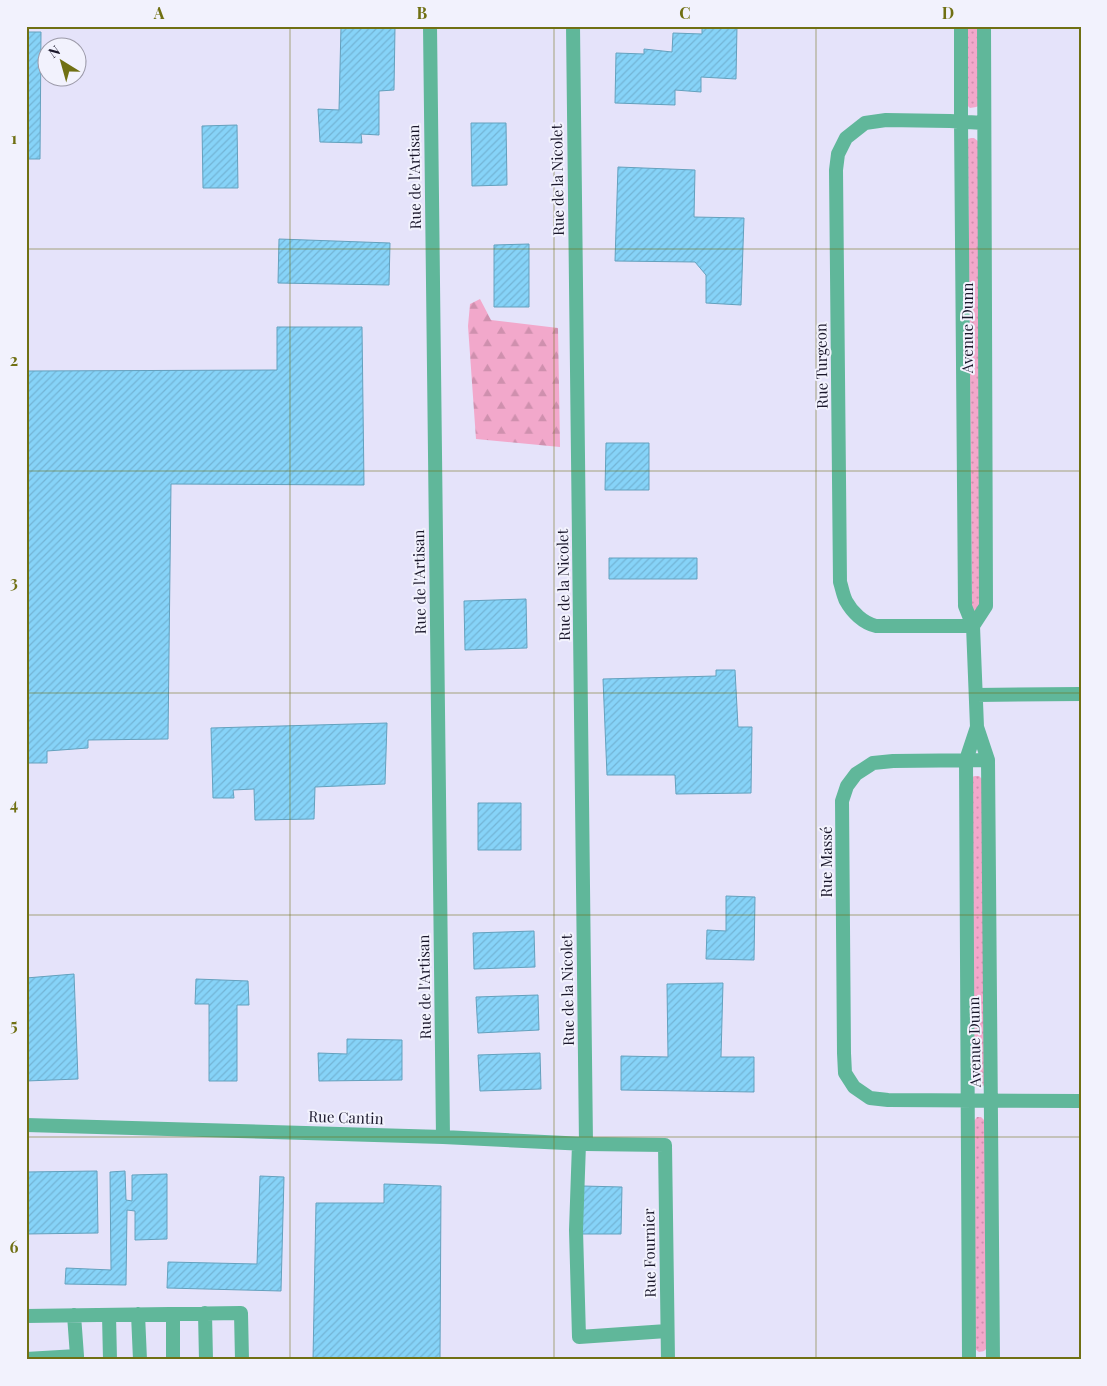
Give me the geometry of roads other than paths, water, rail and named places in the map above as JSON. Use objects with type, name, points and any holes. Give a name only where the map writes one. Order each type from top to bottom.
[{"type":"street","name":"Rue de l'Artisan","points":[[430,26],[443,1137]]},
{"type":"street","name":"Rue de la Nicolet","points":[[573,26],[579,443],[583,1144],[576,1230],[579,1337],[667,1331]]},
{"type":"street","name":"Avenue Dunn","points":[[961,26],[960,122],[965,606],[973,626],[977,726],[988,760],[993,1360]]},
{"type":"street","name":"Avenue Dunn","points":[[973,626],[986,606],[984,26]]},
{"type":"street","name":"Rue Turgeon","points":[[973,626],[876,626],[869,624],[860,618],[846,601],[840,582],[836,180],[838,154],[846,138],[865,123],[886,120],[984,123]]},
{"type":"street","points":[[976,695],[1081,694]]},
{"type":"street","name":"Avenue Dunn","points":[[969,1360],[966,760],[977,726]]},
{"type":"street","name":"Rue Massé","points":[[969,1100],[888,1100],[870,1098],[854,1087],[846,1072],[844,1053],[842,801],[847,786],[856,774],[873,763],[988,760]]},
{"type":"street","points":[[969,1100],[1081,1100]]},
{"type":"street","name":"Rue Cantin","points":[[26,1125],[443,1137],[583,1144],[665,1145]]},
{"type":"street","name":"Rue Fournier","points":[[665,1145],[668,1360]]},
{"type":"street","points":[[205,1313],[206,1360]]},
{"type":"street","points":[[26,1316],[241,1313],[242,1360]]},
{"type":"street","points":[[138,1314],[140,1360]]},
{"type":"street","points":[[173,1314],[173,1360]]},
{"type":"street","points":[[26,1359],[77,1358],[74,1315]]},
{"type":"street","points":[[109,1315],[110,1360]]}]
